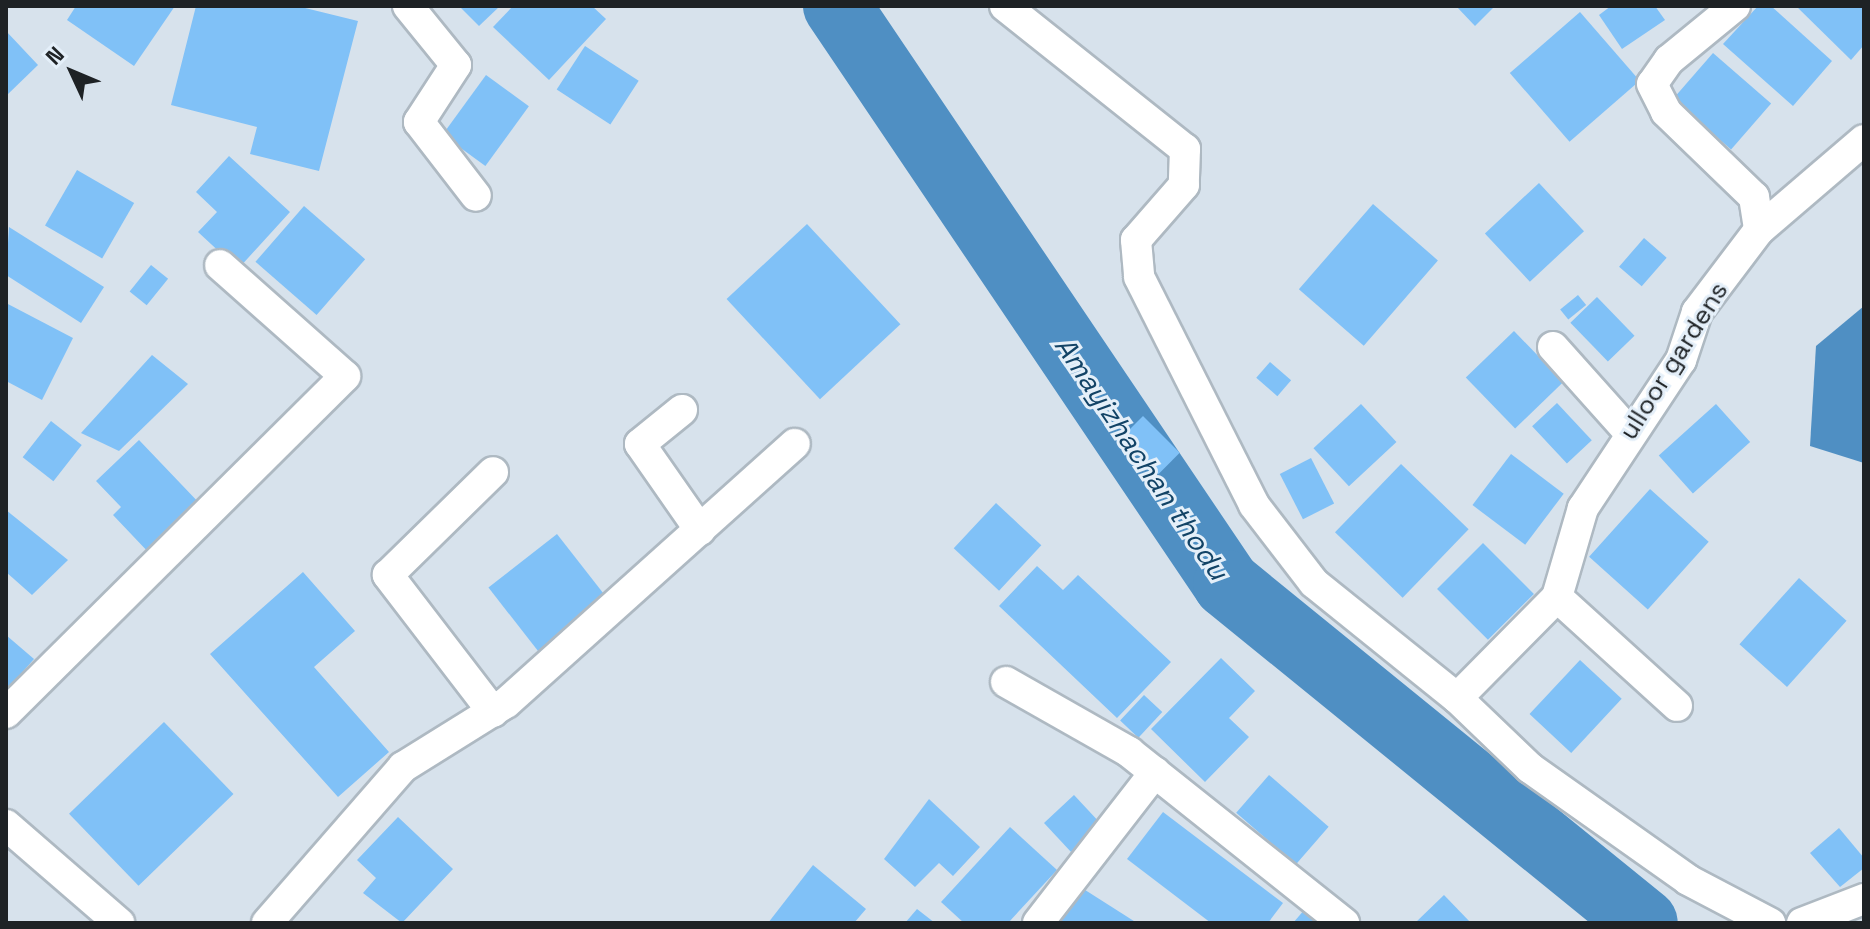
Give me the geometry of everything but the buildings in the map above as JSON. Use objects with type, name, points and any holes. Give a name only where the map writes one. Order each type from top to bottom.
[{"type":"street","points":[[408,6],[456,65],[419,122],[476,196]]},
{"type":"street","points":[[1005,6],[1185,149],[1184,185],[1136,240],[1139,277],[1254,505],[1314,583],[1457,698],[1530,768],[1688,880],[1770,923]]},
{"type":"street","points":[[1735,6],[1669,60],[1652,84],[1666,112],[1754,197],[1759,230]]},
{"type":"street","name":"ulloor gardens","points":[[1457,698],[1557,597],[1583,508],[1681,360],[1697,312],[1759,230],[1864,140]]},
{"type":"street","points":[[6,713],[345,376],[220,265]]},
{"type":"street","points":[[1553,347],[1630,433]]},
{"type":"street","points":[[682,410],[640,444],[700,530]]},
{"type":"street","points":[[267,923],[403,767],[493,712],[795,444]]},
{"type":"street","points":[[493,472],[388,575],[493,712]]},
{"type":"street","points":[[1557,597],[1677,706]]},
{"type":"street","points":[[1006,682],[1155,772],[1344,923]]},
{"type":"street","points":[[1038,923],[1155,772]]},
{"type":"street","points":[[6,825],[119,923]]},
{"type":"street","points":[[1802,923],[1864,899]]},
{"type":"water","points":[[1864,306],[1864,463],[1810,446],[1816,346]]},
{"type":"waterway","name":"Amayizhachan thodu","points":[[837,6],[1227,584],[1644,923]]}]
